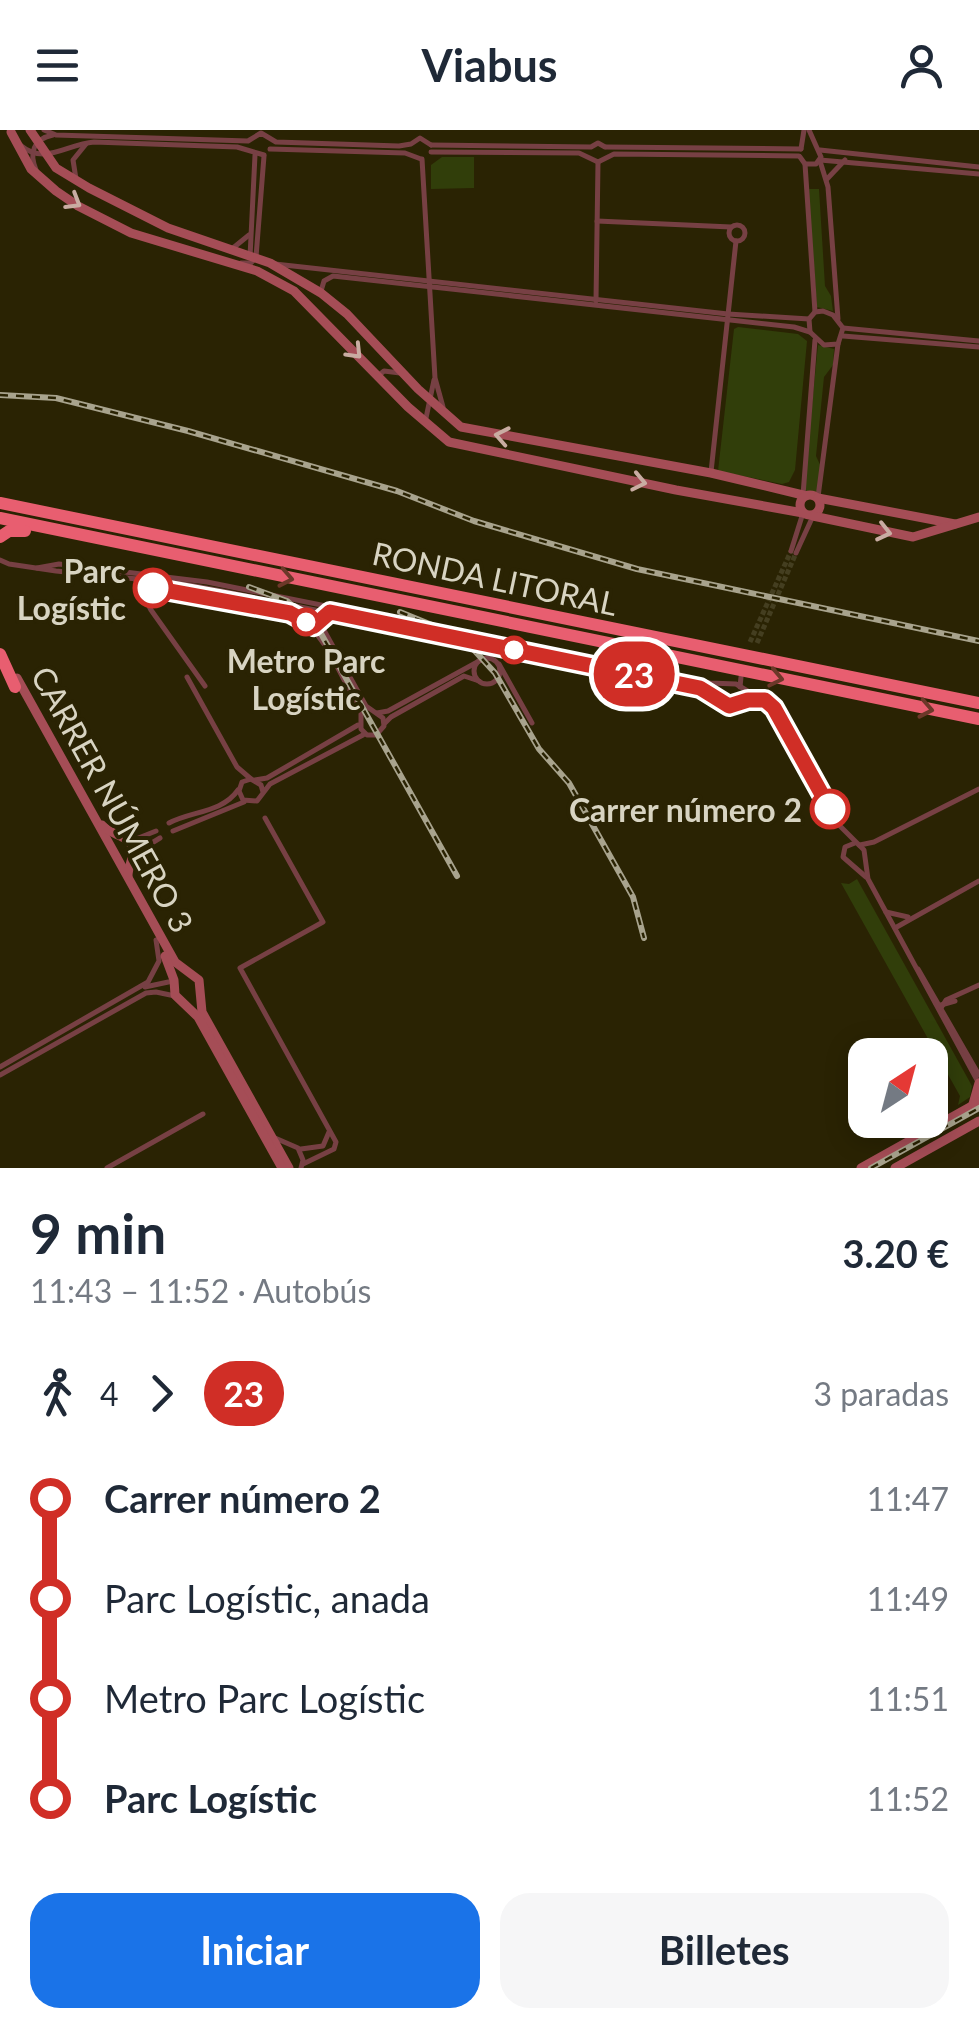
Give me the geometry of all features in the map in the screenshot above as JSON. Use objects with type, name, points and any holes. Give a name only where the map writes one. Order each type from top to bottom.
[{"type":"highway","points":[[0,500],[135,531]]},
{"type":"highway","name":"RONDA LITORAL","points":[[0,500],[979,703]]},
{"type":"highway","name":"RONDA LITORAL","points":[[0,518],[979,718]]},
{"type":"highway","points":[[0,537],[22,530],[84,538]]},
{"type":"highway","points":[[0,658],[15,686]]},
{"type":"street","points":[[30,130],[39,178]]},
{"type":"street","points":[[44,130],[56,135],[250,145]]},
{"type":"street","points":[[598,130],[598,143]]},
{"type":"street","points":[[793,552],[808,514],[819,508],[838,344],[843,332],[838,318],[827,180],[818,147],[806,130]]},
{"type":"street","points":[[806,130],[801,151],[815,312],[809,319],[810,332],[824,345],[838,344]]},
{"type":"street","points":[[10,131],[76,182],[139,216],[233,248],[294,290],[408,407],[449,442],[907,537],[979,517]]},
{"type":"street","points":[[10,131],[24,160],[39,178],[78,206],[131,233],[233,263],[270,263],[596,301],[728,317],[810,332]]},
{"type":"street","points":[[250,145],[261,132],[271,145],[412,154],[422,158]]},
{"type":"street","points":[[271,145],[411,144],[420,134],[431,148],[589,156],[598,162]]},
{"type":"street","points":[[34,148],[56,135]]},
{"type":"street","points":[[45,156],[88,142],[250,145]]},
{"type":"street","points":[[76,182],[74,158],[88,142]]},
{"type":"street","points":[[598,143],[606,147],[801,151]]},
{"type":"street","points":[[424,414],[434,400],[435,378],[422,158],[431,148],[591,147],[598,143]]},
{"type":"street","points":[[411,144],[412,154]]},
{"type":"street","points":[[250,145],[255,155],[250,233],[254,262]]},
{"type":"street","points":[[254,262],[264,155],[271,145]]},
{"type":"street","points":[[589,156],[591,147]]},
{"type":"street","points":[[606,147],[606,157]]},
{"type":"street","points":[[598,162],[625,154],[801,151],[818,147],[979,170]]},
{"type":"street","points":[[255,155],[264,155]]},
{"type":"street","points":[[804,164],[845,160],[979,170]]},
{"type":"street","points":[[827,180],[845,160]]},
{"type":"street","points":[[596,301],[598,162]]},
{"type":"street","points":[[597,221],[731,227],[739,224],[746,230],[743,239],[736,241]]},
{"type":"street","points":[[731,227],[729,234],[736,241]]},
{"type":"street","points":[[233,248],[244,243],[250,233]]},
{"type":"street","points":[[710,473],[736,241]]},
{"type":"street","points":[[270,263],[321,293],[357,323],[403,374],[434,400],[452,422],[465,429],[710,473],[955,524]]},
{"type":"street","points":[[321,293],[324,281],[333,276],[429,283]]},
{"type":"street","points":[[815,312],[828,312],[838,318]]},
{"type":"street","points":[[728,317],[809,319]]},
{"type":"street","points":[[843,332],[979,344]]},
{"type":"street","points":[[808,514],[800,503],[815,340]]},
{"type":"street","points":[[378,376],[384,371],[403,374]]},
{"type":"street","points":[[408,407],[424,414],[434,432]]},
{"type":"street","points":[[822,478],[825,492],[834,499]]},
{"type":"street","points":[[0,558],[51,571],[330,612],[700,688],[729,706],[755,698],[765,700]]},
{"type":"street","points":[[37,568],[53,564],[173,578],[740,688],[774,708],[839,825],[857,844],[868,879]]},
{"type":"street","points":[[51,571],[54,566],[80,567]]},
{"type":"street","points":[[105,570],[135,581],[173,578]]},
{"type":"street","points":[[135,581],[204,686]]},
{"type":"street","points":[[285,604],[309,624],[329,652],[359,707],[361,729],[367,735]]},
{"type":"street","points":[[309,624],[320,623],[330,612]]},
{"type":"street","points":[[320,623],[365,704],[383,718],[384,726]]},
{"type":"street","name":"CARRER NÚMERO 3","points":[[0,646],[175,962],[188,973]]},
{"type":"street","points":[[169,823],[205,812],[233,797],[240,786],[253,779],[267,778],[354,730],[360,720],[388,711],[480,660],[490,658],[497,662],[532,723]]},
{"type":"street","points":[[479,680],[475,671],[480,660]]},
{"type":"street","points":[[493,682],[500,672],[497,662]]},
{"type":"street","points":[[173,831],[238,802],[257,801],[268,786],[356,736],[378,734],[389,718],[464,676],[503,682],[514,691]]},
{"type":"street","points":[[720,700],[720,689],[738,677],[742,696],[739,703]]},
{"type":"street","points":[[186,678],[236,766],[241,798],[246,802]]},
{"type":"street","name":"CARRER NÚMERO 3","points":[[15,686],[156,940],[174,980]]},
{"type":"street","points":[[236,766],[261,784],[262,792]]},
{"type":"street","points":[[844,848],[874,842],[979,789]]},
{"type":"street","points":[[93,816],[110,833],[128,840],[140,839],[156,830]]},
{"type":"street","points":[[266,818],[323,922],[240,968],[336,1147],[302,1166],[298,1148]]},
{"type":"street","points":[[839,825],[844,859],[868,879],[916,967],[944,1006],[948,1021]]},
{"type":"street","points":[[132,856],[160,838]]},
{"type":"street","points":[[128,840],[132,856],[128,878]]},
{"type":"street","points":[[854,864],[864,857]]},
{"type":"street","points":[[895,928],[979,880]]},
{"type":"street","points":[[886,912],[911,917]]},
{"type":"street","points":[[902,942],[911,917]]},
{"type":"street","points":[[138,990],[156,971],[156,940]]},
{"type":"street","points":[[861,1168],[976,1104],[979,1080],[916,967]]},
{"type":"street","points":[[0,1067],[138,990],[188,973],[199,980],[202,1012],[286,1168]]},
{"type":"street","points":[[174,980],[173,991],[198,1018],[286,1168]]},
{"type":"street","points":[[921,980],[944,1006]]},
{"type":"street","points":[[944,1006],[979,985]]},
{"type":"street","points":[[0,1075],[146,993],[192,1000],[199,994]]},
{"type":"street","points":[[934,993],[954,999]]},
{"type":"street","points":[[948,1021],[954,999]]},
{"type":"street","points":[[107,1168],[203,1114]]},
{"type":"street","points":[[895,1168],[979,1122]]},
{"type":"street","points":[[269,1132],[278,1140],[312,1150],[323,1146],[329,1129]]},
{"type":"green space","points":[[442,157],[474,157],[474,188],[431,189],[431,165]]},
{"type":"green space","points":[[808,189],[819,189],[825,286],[833,311],[817,307]]},
{"type":"green space","points":[[734,329],[798,334],[807,341],[795,470],[789,482],[782,484],[718,471]]},
{"type":"green space","points":[[818,345],[834,349],[833,365],[824,377],[816,456],[822,469],[817,494],[805,491],[804,486]]},
{"type":"green space","points":[[857,879],[945,1038],[928,1038],[841,883]]},
{"type":"green space","points":[[948,1043],[972,1086],[970,1097],[958,1105],[960,1096],[948,1075]]},
{"type":"tunnel","points":[[750,642],[791,551]]},
{"type":"tunnel","points":[[757,643],[796,553]]},
{"type":"railway","points":[[0,395],[56,398],[188,431],[397,491],[474,521],[637,569],[979,641]]},
{"type":"railway","points":[[249,587],[287,601],[319,630],[457,876]]},
{"type":"railway","points":[[400,612],[454,634],[495,673],[539,749],[569,783],[633,897],[644,938]]},
{"type":"railway","points":[[871,1168],[979,1108]]},
{"type":"bus line","name":"23","points":[[153,588],[290,613],[314,626],[330,612],[620,671],[700,688],[729,706],[755,698],[765,700],[774,708],[830,809]]},
{"type":"place","name":"Parc Logístic","points":[[153,588]]},
{"type":"place","name":"Metro Parc Logístic","points":[[306,622]]},
{"type":"place","name":"Carrer número 2","points":[[830,809]]}]
